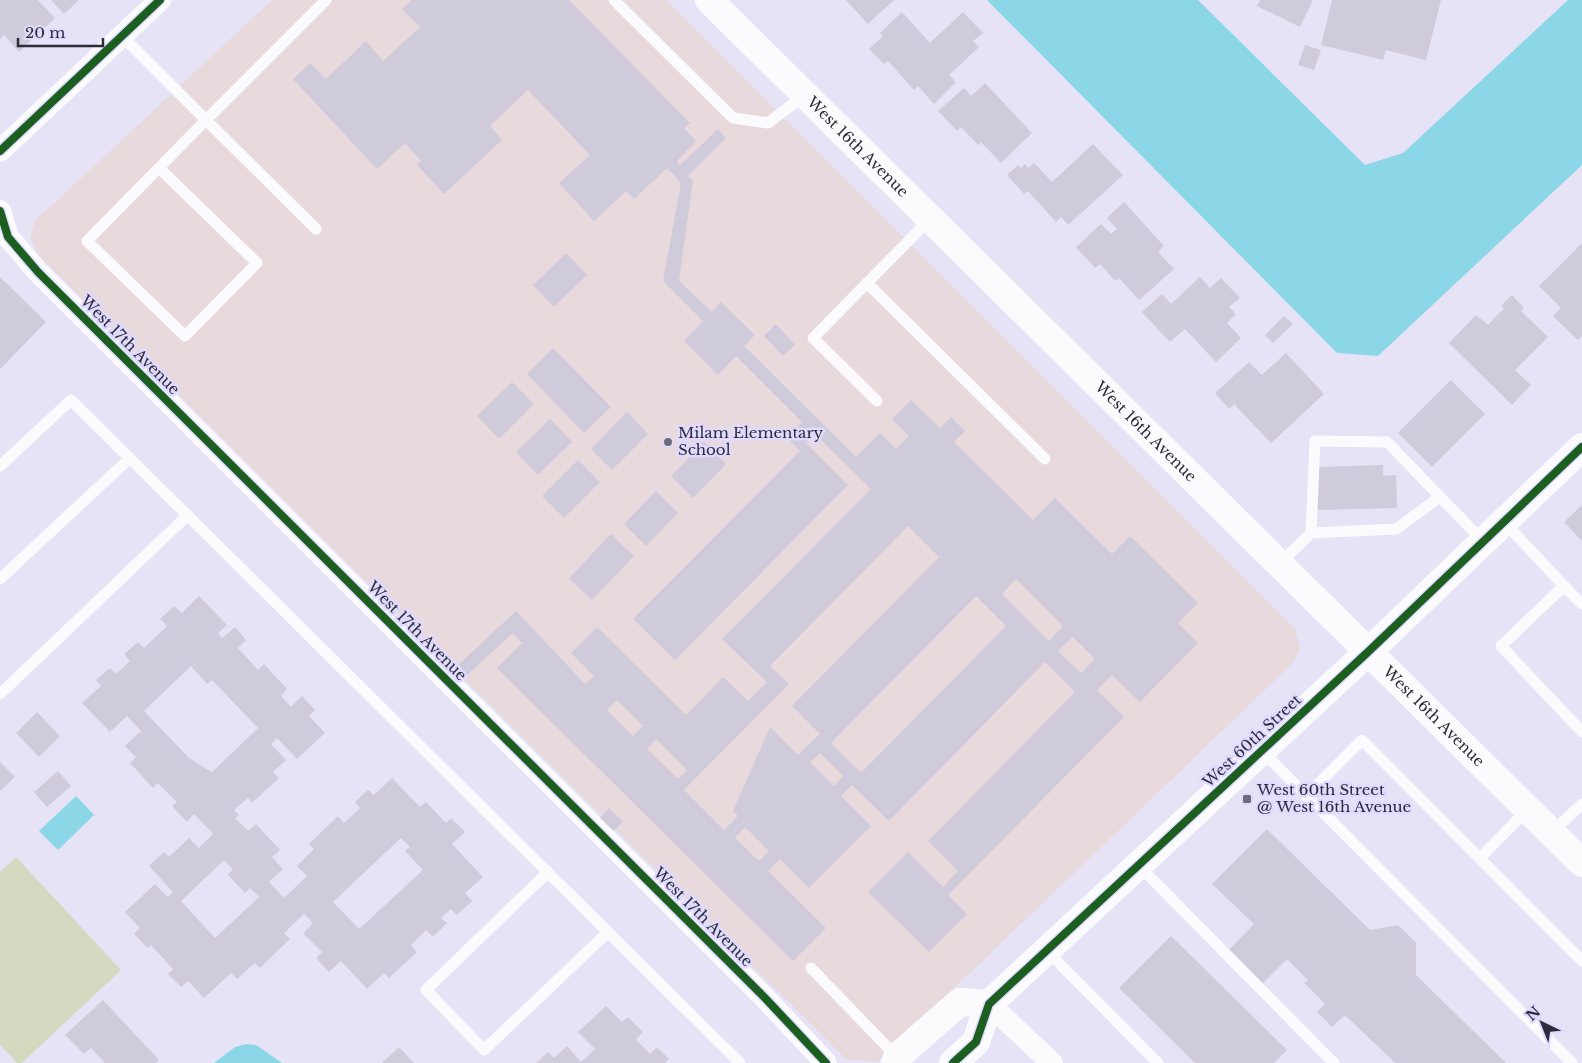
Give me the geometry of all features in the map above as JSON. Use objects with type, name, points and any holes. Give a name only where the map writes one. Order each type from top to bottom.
[{"type":"main road","name":"West 16th Avenue","points":[[708,0],[1369,650],[1582,863]]},
{"type":"main road","name":"West 60th Street","points":[[953,1063],[976,1042],[990,1004],[1262,751],[1582,447]]},
{"type":"main road","points":[[896,1060],[960,1002],[990,1004]]},
{"type":"street","points":[[0,151],[160,0]]},
{"type":"street","name":"West 17th Avenue","points":[[0,211],[8,237],[38,272],[765,998],[826,1063]]},
{"type":"street","points":[[990,1004],[1052,1063]]},
{"type":"lane","points":[[159,168],[257,263],[185,336],[87,241],[206,120],[326,0]]},
{"type":"lane","points":[[614,0],[733,118],[768,123],[805,95]]},
{"type":"lane","points":[[122,36],[316,229]]},
{"type":"lane","points":[[876,401],[813,338],[930,219]]},
{"type":"lane","points":[[867,283],[1045,459]]},
{"type":"lane","points":[[0,466],[71,400],[740,1063]]},
{"type":"lane","points":[[1280,563],[1311,532],[1315,442],[1387,442],[1483,541]]},
{"type":"lane","points":[[0,579],[130,458]]},
{"type":"lane","points":[[1311,532],[1396,529],[1440,497]]},
{"type":"lane","points":[[0,694],[188,515]]},
{"type":"lane","points":[[1504,522],[1582,604]]},
{"type":"lane","points":[[1564,586],[1501,646],[1582,732]]},
{"type":"lane","points":[[1306,796],[1362,740],[1582,961]]},
{"type":"lane","points":[[1262,751],[1572,1063]]},
{"type":"lane","points":[[1551,833],[1582,804]]},
{"type":"lane","points":[[1480,858],[1528,809]]},
{"type":"lane","points":[[1139,866],[1334,1063]]},
{"type":"lane","points":[[548,872],[426,990],[484,1050],[608,932]]},
{"type":"lane","points":[[1047,951],[1158,1063]]},
{"type":"lane","points":[[811,968],[896,1060]]},
{"type":"shaded area","name":"Milam Elementary School","points":[[272,0],[666,0],[1295,629],[1300,648],[1293,663],[877,1062],[846,1059],[39,256],[30,238],[35,221]]},
{"type":"green space","points":[[16,857],[121,970],[22,1063],[17,1063],[0,1045],[0,872]]},
{"type":"water","points":[[987,0],[1198,0],[1365,165],[1403,153],[1568,0],[1582,0],[1582,165],[1378,356],[1337,353]]},
{"type":"water","points":[[76,796],[94,815],[58,850],[39,831]]},
{"type":"water","points":[[246,1044],[256,1045],[282,1063],[214,1063],[235,1047]]},
{"type":"building","points":[[0,0],[38,0],[55,18],[19,52],[4,35],[0,39]]},
{"type":"building","points":[[51,0],[79,0],[64,14]]},
{"type":"building","points":[[412,0],[569,0],[690,123],[684,128],[696,141],[677,161],[679,166],[718,129],[726,138],[688,176],[693,180],[679,281],[712,312],[721,302],[755,335],[744,346],[856,457],[880,433],[896,449],[909,436],[892,419],[911,400],[940,428],[951,417],[965,431],[954,442],[1033,520],[1055,498],[1112,554],[1130,536],[1198,603],[1178,623],[1198,643],[1140,702],[1112,675],[1097,690],[1124,717],[948,895],[967,914],[929,952],[868,892],[908,852],[943,887],[958,871],[928,841],[1075,692],[1045,662],[889,821],[852,785],[841,796],[871,826],[809,888],[780,859],[768,871],[826,928],[793,961],[497,668],[522,643],[513,633],[465,677],[456,667],[516,611],[585,684],[594,676],[571,653],[597,627],[686,715],[723,677],[748,701],[767,682],[722,639],[871,489],[815,434],[806,443],[848,485],[675,660],[633,619],[800,451],[787,438],[802,422],[736,356],[718,375],[684,341],[703,321],[663,281],[681,183],[667,168],[634,199],[626,191],[594,221],[559,183],[590,155],[528,90],[490,126],[502,140],[444,194],[417,165],[421,161],[405,143],[377,169],[293,79],[310,63],[326,79],[366,41],[383,61],[420,27],[402,9]],"holes":[[[908,526],[939,557],[792,706],[820,734],[798,755],[770,727],[733,811],[738,816],[724,830],[684,790],[789,684],[770,666]],[[1016,579],[1063,626],[1049,641],[1002,594]],[[976,596],[1006,626],[861,773],[831,743]],[[1073,637],[1095,659],[1081,673],[1058,651]],[[617,700],[643,726],[633,736],[607,710]],[[656,739],[687,770],[678,779],[647,749]],[[820,753],[843,776],[834,786],[810,762]],[[745,827],[769,851],[759,861],[735,838]]]},
{"type":"building","points":[[846,0],[894,0],[868,24]]},
{"type":"building","points":[[1260,0],[1313,0],[1300,27],[1257,6]]},
{"type":"building","points":[[1332,0],[1441,0],[1426,60],[1386,50],[1383,60],[1321,45]]},
{"type":"building","points":[[902,12],[930,43],[963,12],[983,33],[973,41],[979,47],[949,75],[956,82],[934,104],[918,86],[914,90],[888,61],[884,64],[869,49],[883,36],[880,33]]},
{"type":"building","points":[[1305,45],[1321,50],[1314,70],[1298,65]]},
{"type":"building","points":[[985,83],[1032,133],[1001,163],[981,142],[978,145],[961,127],[957,131],[938,111],[964,88],[971,96]]},
{"type":"building","points":[[1093,144],[1123,175],[1068,225],[1061,217],[1056,222],[1028,191],[1024,194],[1007,175],[1018,165],[1021,168],[1025,164],[1028,168],[1034,163],[1052,182]]},
{"type":"building","points":[[1124,202],[1164,246],[1158,252],[1174,269],[1139,300],[1119,278],[1115,281],[1100,264],[1095,268],[1076,247],[1101,224],[1111,234],[1117,229],[1107,218]]},
{"type":"building","points":[[1582,243],[1582,336],[1578,340],[1553,316],[1561,308],[1539,286]]},
{"type":"building","points":[[566,253],[587,275],[554,307],[533,285]]},
{"type":"building","points":[[0,277],[46,322],[0,369]]},
{"type":"building","points":[[1200,277],[1210,288],[1221,278],[1240,298],[1229,307],[1236,314],[1227,323],[1241,338],[1216,362],[1185,329],[1170,342],[1142,312],[1162,294],[1171,304]]},
{"type":"building","points":[[1512,295],[1524,308],[1521,311],[1548,337],[1515,370],[1531,385],[1512,405],[1449,343],[1476,315],[1488,325],[1504,308],[1501,306]]},
{"type":"building","points":[[1284,316],[1293,324],[1273,343],[1265,335]]},
{"type":"building","points":[[776,324],[795,345],[783,356],[764,336]]},
{"type":"building","points":[[553,348],[611,407],[584,433],[527,374]]},
{"type":"building","points":[[1286,353],[1324,394],[1271,443],[1234,404],[1229,409],[1215,393],[1249,362],[1262,375]]},
{"type":"building","points":[[1451,380],[1485,414],[1432,467],[1398,433]]},
{"type":"building","points":[[512,382],[534,404],[499,439],[477,416]]},
{"type":"building","points":[[627,412],[648,434],[612,470],[591,449]]},
{"type":"building","points":[[550,419],[572,442],[538,475],[516,452]]},
{"type":"building","points":[[704,442],[726,464],[693,498],[671,476]]},
{"type":"building","points":[[578,460],[600,482],[564,518],[542,496]]},
{"type":"building","points":[[1383,465],[1383,476],[1396,475],[1397,508],[1317,510],[1316,467]]},
{"type":"building","points":[[656,491],[678,513],[646,546],[624,524]]},
{"type":"building","points":[[1582,505],[1582,541],[1564,522]]},
{"type":"building","points":[[611,534],[634,556],[592,600],[569,578]]},
{"type":"building","points":[[199,596],[227,625],[218,633],[222,638],[235,627],[246,640],[238,648],[258,670],[264,664],[287,689],[281,696],[291,707],[302,696],[315,710],[309,716],[325,733],[297,759],[277,738],[271,744],[286,760],[273,772],[279,778],[252,803],[248,798],[234,810],[239,815],[235,818],[248,831],[256,824],[280,850],[272,857],[283,869],[269,882],[284,898],[307,876],[297,866],[314,849],[309,844],[338,816],[344,823],[360,808],[355,802],[368,790],[374,795],[392,778],[420,807],[426,802],[446,823],[451,818],[465,832],[452,844],[483,877],[465,893],[472,901],[457,915],[451,909],[441,918],[447,923],[433,937],[426,930],[411,945],[417,952],[389,978],[384,973],[367,989],[341,961],[329,972],[316,958],[322,952],[303,933],[313,923],[304,914],[284,933],[290,939],[260,968],[255,963],[237,979],[231,973],[204,998],[188,981],[181,987],[168,974],[173,969],[151,945],[148,948],[134,934],[140,928],[125,912],[155,884],[168,897],[173,892],[149,866],[164,852],[169,857],[189,838],[199,848],[213,834],[194,814],[187,822],[172,806],[177,802],[158,783],[153,788],[130,763],[136,757],[125,746],[141,731],[127,716],[110,732],[82,703],[101,686],[96,680],[110,668],[116,674],[130,661],[124,654],[138,642],[144,648],[167,626],[160,619],[174,606],[182,613]],"holes":[[[191,666],[207,684],[212,680],[258,728],[212,772],[189,758],[144,711]],[[401,838],[410,847],[405,851],[423,870],[359,929],[333,902]],[[224,860],[233,869],[228,875],[245,893],[250,888],[259,897],[215,938],[181,901]]]},
{"type":"building","points":[[37,712],[60,736],[39,757],[16,733]]},
{"type":"building","points":[[0,762],[15,777],[0,791]]},
{"type":"building","points":[[58,771],[71,786],[47,807],[34,792]]},
{"type":"building","points":[[609,808],[623,822],[609,835],[596,822]]},
{"type":"building","points":[[1267,829],[1370,930],[1398,925],[1416,943],[1416,975],[1506,1063],[1395,1063],[1345,1015],[1332,1027],[1317,1012],[1325,1004],[1304,983],[1308,980],[1287,959],[1261,985],[1227,952],[1254,924],[1212,884]]},
{"type":"building","points":[[1171,936],[1287,1050],[1274,1063],[1195,1063],[1119,988]]},
{"type":"building","points":[[103,1000],[159,1060],[156,1063],[105,1063],[91,1048],[84,1054],[65,1035]]},
{"type":"building","points":[[606,1006],[622,1022],[628,1017],[643,1032],[636,1039],[650,1054],[657,1047],[669,1059],[665,1063],[536,1063],[548,1052],[554,1058],[567,1046],[581,1062],[595,1049],[578,1032]]},
{"type":"building","points":[[399,1047],[414,1063],[382,1063]]},
{"type":"cycle path","points":[[0,151],[160,0]]},
{"type":"cycle path","points":[[0,211],[8,237],[38,272],[765,998],[826,1063]]},
{"type":"cycle path","points":[[953,1063],[976,1042],[989,1004],[1369,651],[1582,447]]},
{"type":"place","name":"Milam Elementary School","points":[[668,442]]},
{"type":"place","name":"West 60th Street @ West 16th Avenue","points":[[1247,799]]}]
